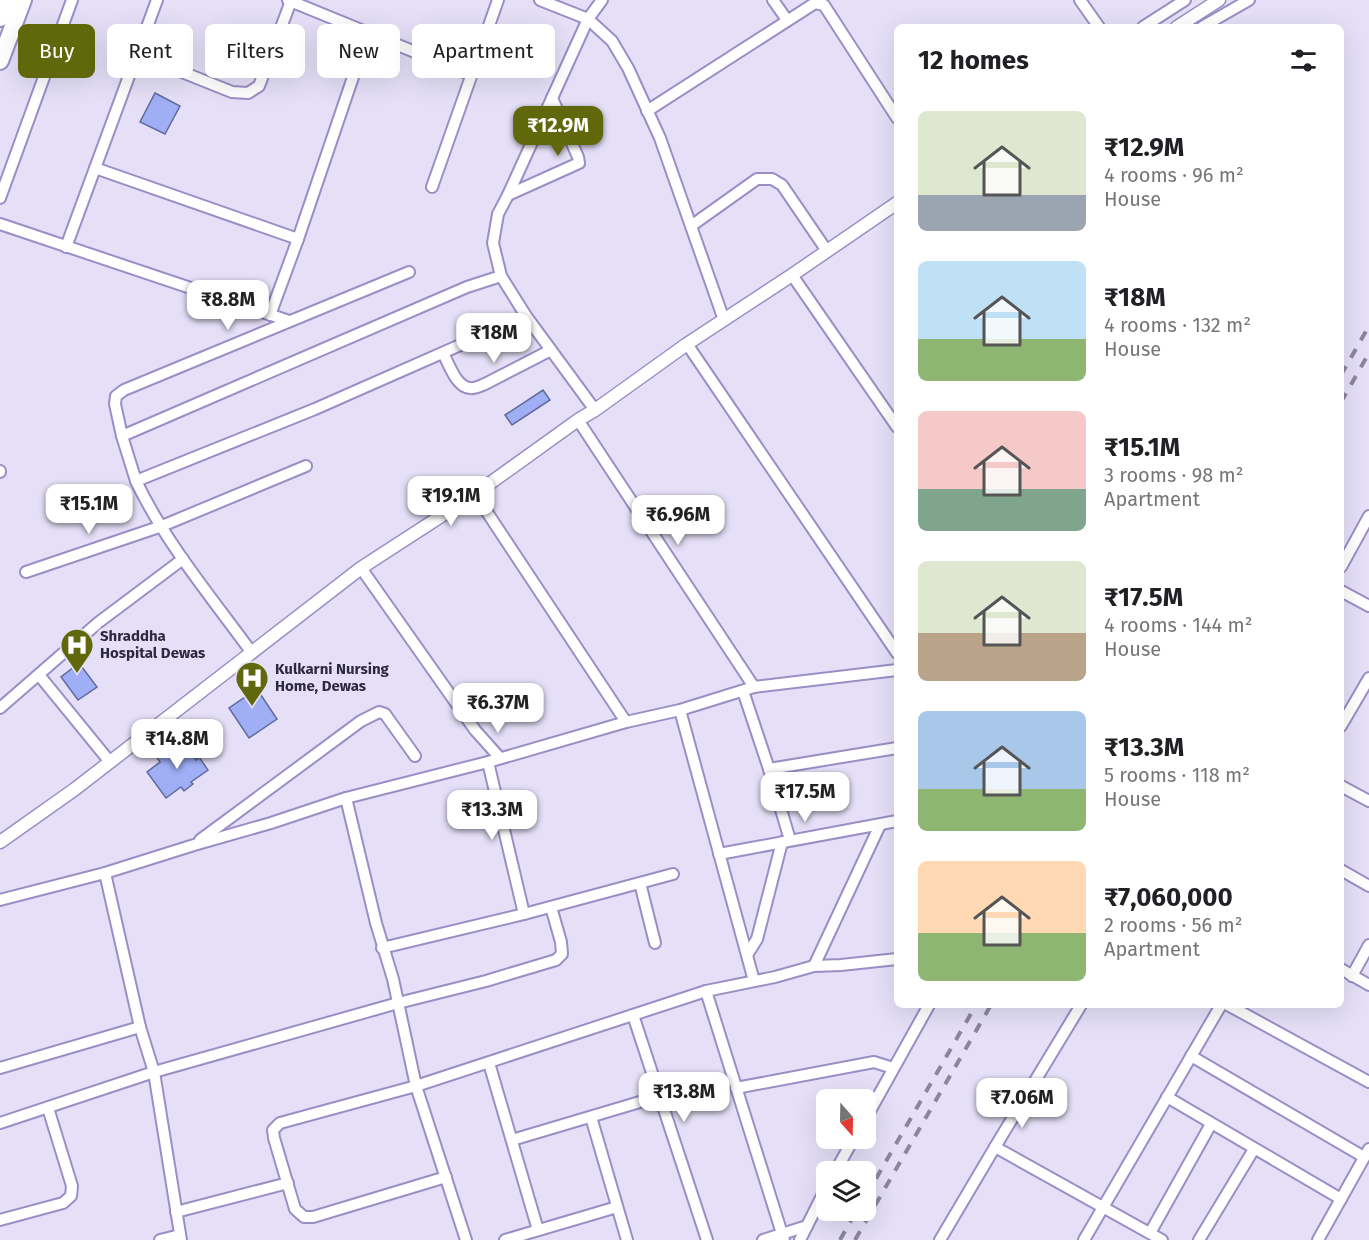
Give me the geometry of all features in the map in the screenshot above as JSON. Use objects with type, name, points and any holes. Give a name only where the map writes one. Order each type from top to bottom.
[{"type":"main road","points":[[0,61],[23,0]]},
{"type":"street","points":[[0,198],[72,0]]},
{"type":"street","points":[[148,24],[157,0]]},
{"type":"street","points":[[489,24],[498,0]]},
{"type":"street","points":[[540,0],[588,19],[612,41],[628,68],[660,138],[724,320]]},
{"type":"street","points":[[595,410],[526,316],[501,276],[493,243],[498,214],[588,19],[602,0]]},
{"type":"street","points":[[773,0],[787,20]]},
{"type":"street","points":[[1080,0],[1097,24]]},
{"type":"street","points":[[1148,24],[1185,0]]},
{"type":"street","points":[[1182,24],[1219,0]]},
{"type":"street","points":[[1207,24],[1249,0]]},
{"type":"street","points":[[193,76],[232,92],[249,93],[259,86],[289,1],[346,24]]},
{"type":"street","points":[[647,111],[787,20],[815,3],[826,2],[894,113]]},
{"type":"street","points":[[66,247],[128,78]]},
{"type":"street","points":[[270,315],[353,78]]},
{"type":"street","points":[[432,187],[470,78]]},
{"type":"street","points":[[508,195],[579,163],[552,98]]},
{"type":"street","points":[[95,168],[298,239]]},
{"type":"street","points":[[691,226],[757,179],[772,179],[782,185],[827,251]]},
{"type":"street","points":[[0,842],[75,789],[361,568],[475,494],[687,344],[894,205]]},
{"type":"street","points":[[0,224],[289,321]]},
{"type":"street","points":[[252,653],[183,559],[146,502],[136,481],[122,436],[115,404],[116,396],[124,390],[409,272]]},
{"type":"street","points":[[792,275],[894,423]]},
{"type":"street","points":[[122,436],[467,287],[501,276]]},
{"type":"street","points":[[136,481],[315,409],[526,316]]},
{"type":"street","points":[[687,344],[894,649]]},
{"type":"street","points":[[443,353],[459,383],[474,388],[551,350]]},
{"type":"street","points":[[578,420],[754,687]]},
{"type":"street","points":[[26,572],[162,526],[306,466]]},
{"type":"street","points":[[475,494],[626,722]]},
{"type":"street","points":[[1344,562],[1368,519]]},
{"type":"street","points":[[0,708],[99,622],[183,559]]},
{"type":"street","points":[[361,568],[475,730],[500,758]]},
{"type":"street","points":[[1344,593],[1369,606]]},
{"type":"street","points":[[0,900],[105,873],[346,798],[488,762],[626,722],[680,710],[754,687],[894,670]]},
{"type":"street","points":[[39,675],[110,762]]},
{"type":"street","points":[[1344,721],[1369,678]]},
{"type":"street","points":[[742,691],[769,769],[786,841],[758,939],[747,955]]},
{"type":"street","points":[[680,710],[754,981]]},
{"type":"street","points":[[194,845],[361,721],[379,712],[385,714],[416,756]]},
{"type":"street","points":[[769,769],[894,748]]},
{"type":"street","points":[[488,762],[524,915]]},
{"type":"street","points":[[1344,788],[1369,801]]},
{"type":"street","points":[[346,798],[382,948],[393,979],[416,1086],[466,1240]]},
{"type":"street","points":[[719,854],[894,822]]},
{"type":"street","points":[[814,966],[879,825]]},
{"type":"street","points":[[1344,872],[1369,886]]},
{"type":"street","points":[[105,873],[140,1028],[154,1072],[180,1237],[160,1240]]},
{"type":"street","points":[[382,948],[524,915],[673,874]]},
{"type":"street","points":[[640,883],[655,943]]},
{"type":"street","points":[[0,1123],[154,1072],[556,960],[562,954],[561,942],[551,907]]},
{"type":"street","points":[[1352,975],[1369,945]]},
{"type":"street","points":[[446,1177],[313,1217],[304,1217],[296,1209],[273,1130],[280,1123],[416,1086],[706,991],[775,977],[814,966],[894,959]]},
{"type":"street","points":[[1344,971],[1369,985]]},
{"type":"street","points":[[706,991],[784,1237]]},
{"type":"street","points":[[876,1099],[927,1008]]},
{"type":"street","points":[[940,1240],[1079,1008]]},
{"type":"street","points":[[1084,1240],[1219,1008]]},
{"type":"street","points":[[1233,1008],[1369,1082]]},
{"type":"street","points":[[633,1015],[707,1240]]},
{"type":"street","points":[[0,1068],[140,1028]]},
{"type":"street","points":[[1191,1056],[1367,1153],[1317,1240]]},
{"type":"street","points":[[736,1088],[874,1062],[893,1068]]},
{"type":"street","points":[[489,1063],[538,1230]]},
{"type":"street","points":[[512,1140],[660,1096]]},
{"type":"street","points":[[1167,1098],[1341,1199]]},
{"type":"street","points":[[0,1220],[63,1203],[71,1196],[72,1186],[48,1108]]},
{"type":"street","points":[[591,1117],[627,1240]]},
{"type":"street","points":[[1150,1233],[1211,1124]]},
{"type":"street","points":[[994,1147],[1162,1240]]},
{"type":"street","points":[[1199,1240],[1254,1149]]},
{"type":"street","points":[[176,1212],[288,1183]]},
{"type":"street","points":[[505,1240],[617,1207]]},
{"type":"street","points":[[800,1240],[816,1208]]},
{"type":"street","points":[[763,1240],[784,1237],[807,1226]]},
{"type":"building","points":[[155,93],[180,106],[165,134],[140,122]]},
{"type":"building","points":[[543,390],[550,400],[512,425],[505,415]]},
{"type":"building","points":[[79,663],[97,687],[78,700],[61,677]]},
{"type":"building","points":[[257,689],[277,719],[249,738],[229,708]]},
{"type":"building","points":[[183,742],[196,760],[199,757],[208,770],[191,782],[193,784],[184,791],[181,787],[166,798],[147,772],[160,762],[157,758]]},
{"type":"railway","points":[[1344,370],[1369,326]]},
{"type":"railway","points":[[1344,397],[1369,353]]},
{"type":"railway","points":[[876,1179],[974,1008]]},
{"type":"railway","points":[[855,1240],[989,1008]]},
{"type":"railway","points":[[840,1240],[851,1221]]},
{"type":"place","name":"Shraddha Hospital Dewas","points":[[77,674]]},
{"type":"place","name":"Kulkarni Nursing Home, Dewas","points":[[252,707]]}]
